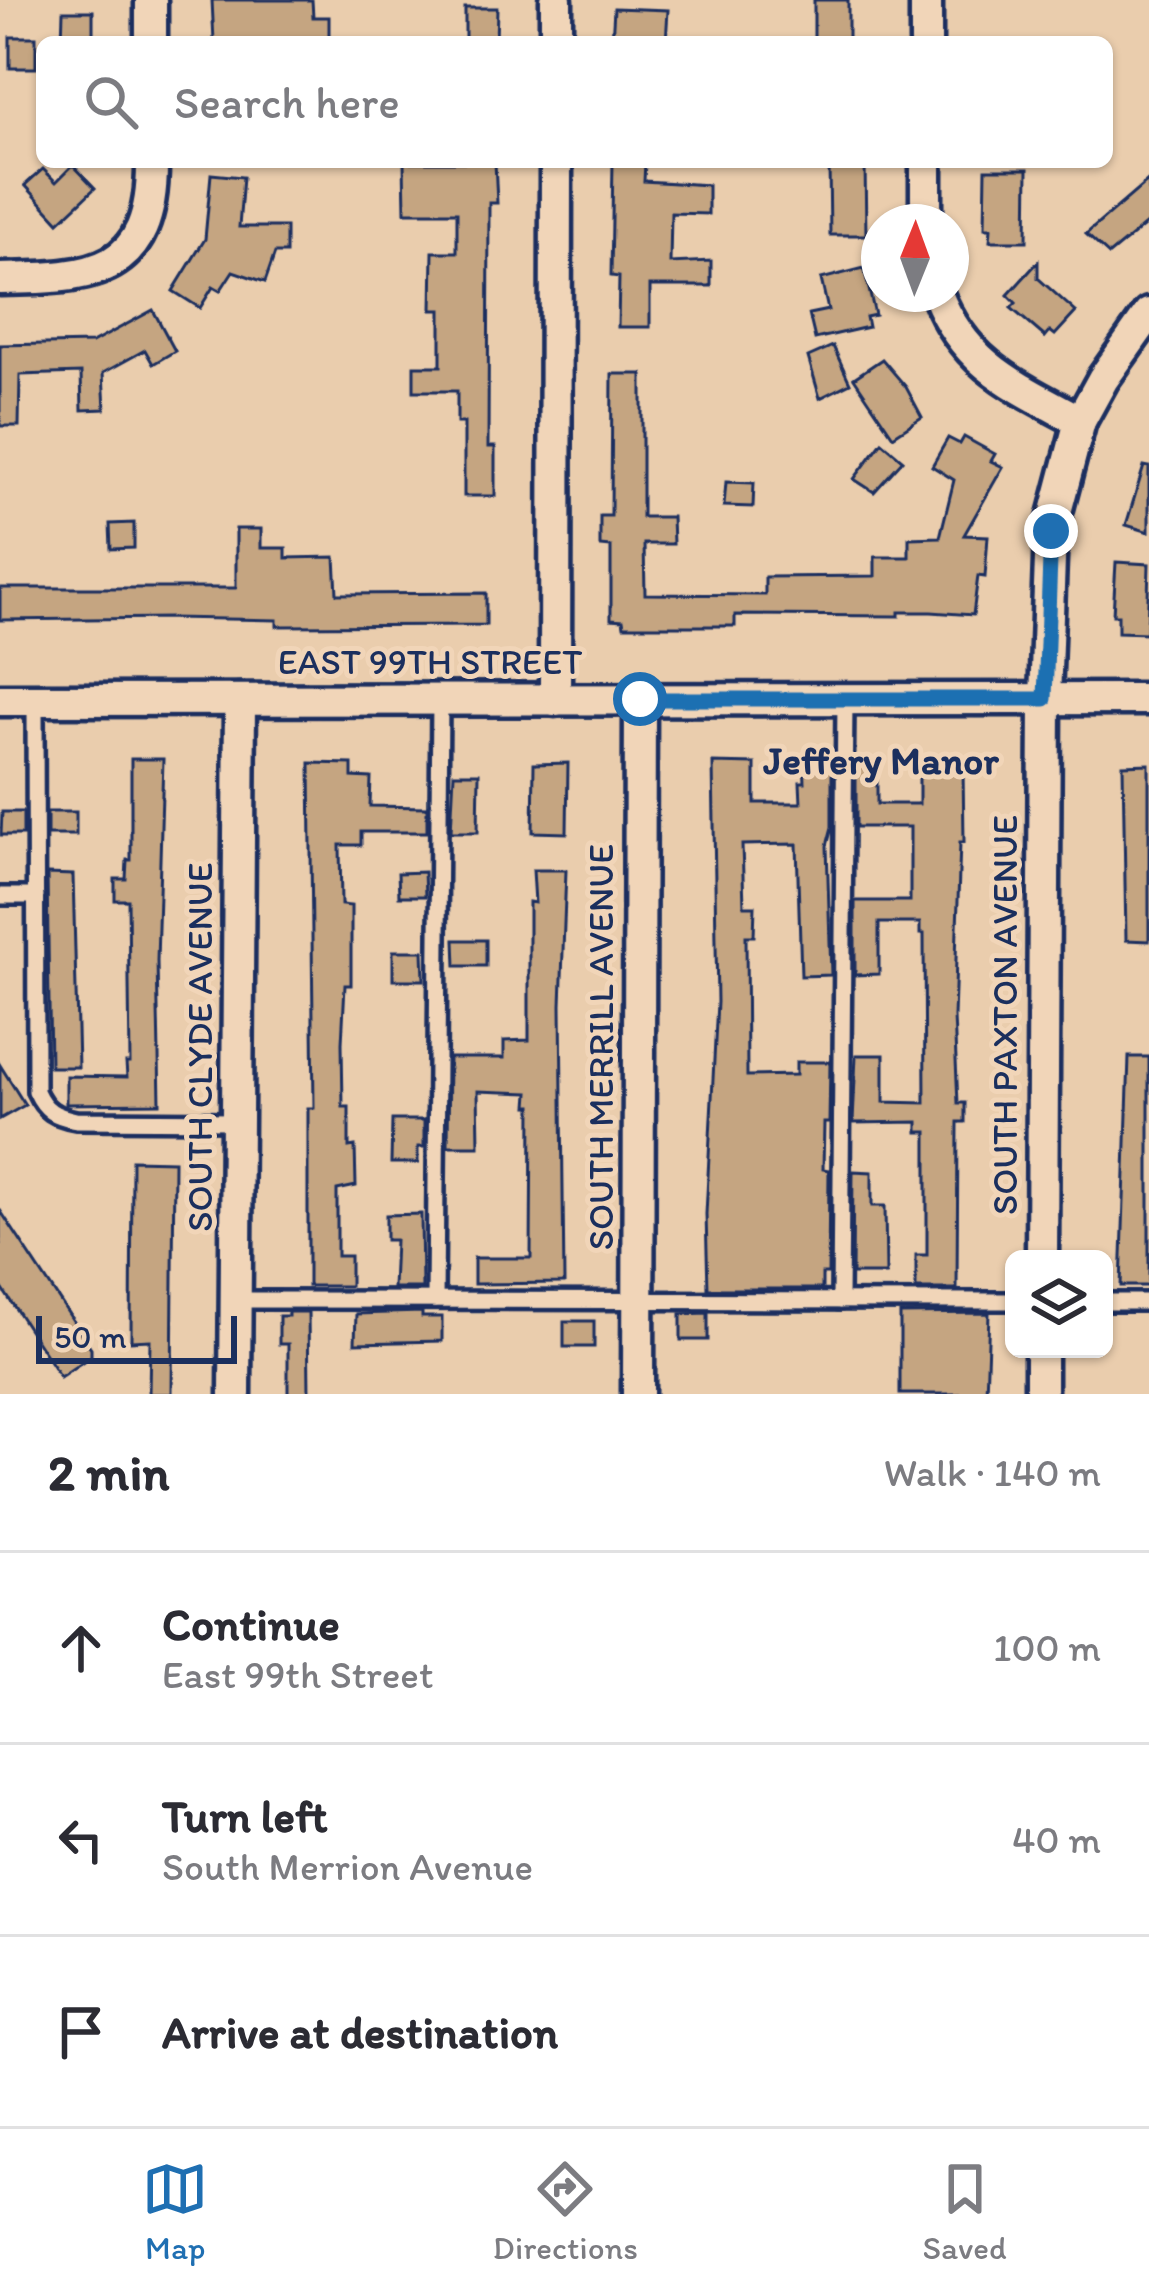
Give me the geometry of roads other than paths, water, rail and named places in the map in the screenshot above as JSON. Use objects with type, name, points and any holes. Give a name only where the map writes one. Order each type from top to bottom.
[{"type":"street","points":[[151,0],[151,36]]},
{"type":"street","points":[[556,0],[556,36]]},
{"type":"street","points":[[926,0],[926,36]]},
{"type":"street","points":[[0,279],[82,276],[123,255],[149,210],[152,168]]},
{"type":"street","points":[[555,700],[556,168]]},
{"type":"street","points":[[926,168],[926,204]]},
{"type":"street","points":[[945,312],[955,334],[976,359],[1079,421]]},
{"type":"street","name":"SOUTH PAXTON AVENUE","points":[[1042,1250],[1045,699],[1051,531],[1079,421],[1149,314]]},
{"type":"street","name":"EAST 99TH STREET","points":[[0,700],[1149,698]]},
{"type":"street","name":"SOUTH MERRILL AVENUE","points":[[638,1394],[640,699]]},
{"type":"street","name":"SOUTH CLYDE AVENUE","points":[[235,1394],[240,700]]},
{"type":"street","points":[[1041,1358],[1041,1394]]},
{"type":"lane","points":[[840,1301],[844,699]]},
{"type":"lane","points":[[35,700],[36,1090],[43,1106],[56,1116],[76,1120],[237,1121]]},
{"type":"lane","points":[[435,1300],[440,700]]},
{"type":"lane","points":[[0,896],[36,896]]},
{"type":"lane","points":[[236,1300],[1005,1301]]},
{"type":"lane","points":[[1113,1302],[1149,1302]]},
{"type":"district","name":"Jeffery Manor","points":[[881,760]]}]
